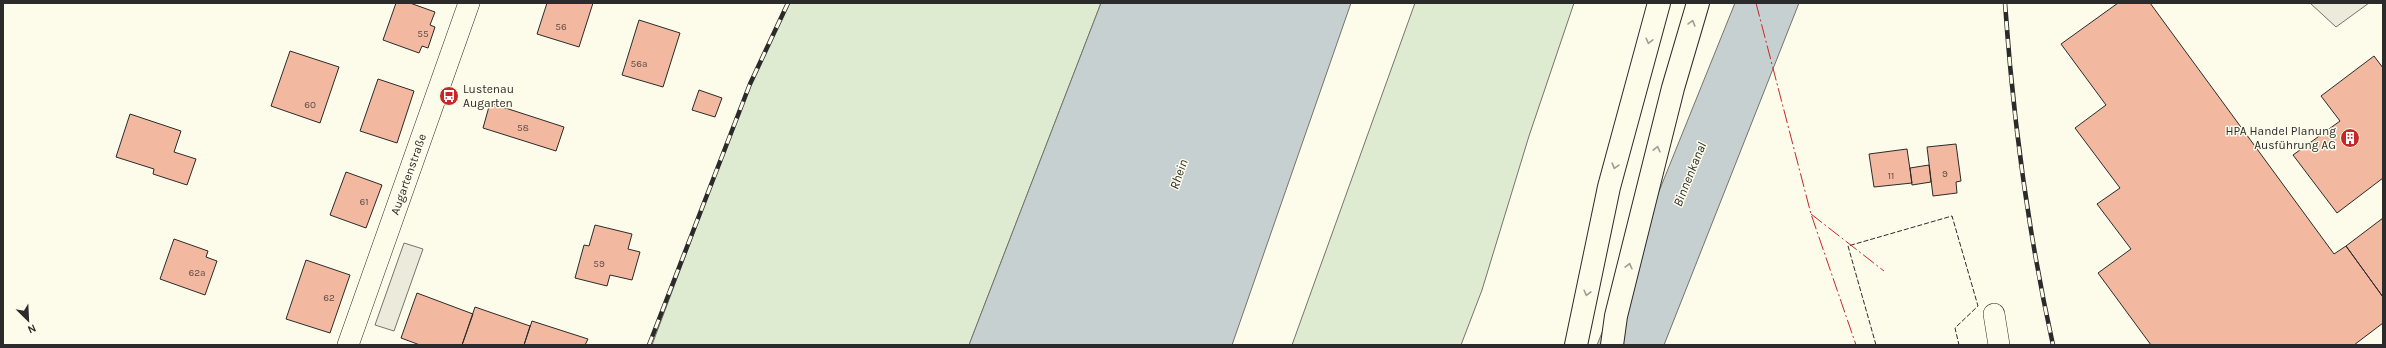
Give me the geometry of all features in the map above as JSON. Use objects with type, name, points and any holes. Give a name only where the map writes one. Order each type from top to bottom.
[{"type":"highway","points":[[1576,340],[1610,187],[1659,3]]},
{"type":"highway","points":[[1612,345],[1616,316],[1648,187],[1673,88],[1698,3]]},
{"type":"street","name":"Augartenstraße","points":[[348,345],[469,3]]},
{"type":"street","points":[[1994,314],[1999,345]]},
{"type":"green space","points":[[788,3],[1101,3],[969,345],[652,345],[750,84]]},
{"type":"green space","points":[[1415,3],[1574,3],[1529,136],[1482,290],[1461,345],[1292,345]]},
{"type":"shaded area","points":[[2310,3],[2369,3],[2336,27]]},
{"type":"shaded area","points":[[404,243],[423,249],[394,331],[375,325]]},
{"type":"water","name":"Rhein","points":[[1101,3],[1351,3],[1232,345],[969,345]]},
{"type":"water","name":"Binnenkanal","points":[[1735,3],[1799,3],[1664,345],[1597,345]]},
{"type":"building","points":[[396,3],[410,3],[435,12],[430,25],[435,27],[428,48],[422,46],[419,53],[383,40]]},
{"type":"building","points":[[547,3],[593,3],[579,47],[537,34]]},
{"type":"building","points":[[2118,3],[2150,3],[2334,254],[2346,246],[2383,297],[2383,323],[2354,345],[2151,345],[2098,273],[2131,249],[2097,204],[2120,188],[2075,128],[2106,105],[2061,44]]},
{"type":"building","points":[[639,20],[680,33],[663,87],[622,75]]},
{"type":"building","points":[[290,51],[339,67],[320,123],[271,106]]},
{"type":"building","name":"HPA Handel Planung Ausführung AG","points":[[2374,56],[2383,68],[2383,178],[2337,213],[2293,155],[2340,121],[2321,96]]},
{"type":"building","points":[[378,79],[414,91],[397,143],[360,131]]},
{"type":"building","points":[[699,90],[722,98],[715,117],[692,110]]},
{"type":"building","points":[[490,103],[564,127],[556,151],[483,128]]},
{"type":"building","points":[[130,114],[181,131],[174,152],[196,159],[187,185],[153,174],[154,169],[116,157]]},
{"type":"building","points":[[1956,144],[1961,181],[1956,182],[1957,193],[1933,196],[1927,147]]},
{"type":"building","points":[[1907,149],[1912,183],[1874,187],[1869,154]]},
{"type":"building","points":[[1929,165],[1931,182],[1912,185],[1910,168]]},
{"type":"building","points":[[346,172],[382,185],[366,228],[330,215]]},
{"type":"building","points":[[2383,218],[2383,297],[2346,246]]},
{"type":"building","points":[[595,225],[632,234],[628,249],[640,252],[632,280],[610,275],[607,286],[575,278],[584,245],[589,246]]},
{"type":"building","points":[[174,239],[208,251],[206,257],[217,261],[205,295],[160,279]]},
{"type":"building","points":[[306,260],[350,275],[330,333],[286,319]]},
{"type":"building","points":[[417,293],[473,314],[462,345],[420,345],[401,338]]},
{"type":"building","points":[[475,307],[530,326],[524,345],[462,345]]},
{"type":"building","points":[[532,321],[588,339],[585,345],[524,345]]},
{"type":"railway","points":[[649,345],[750,84],[788,3]]},
{"type":"railway","points":[[2005,3],[2012,89],[2029,218],[2053,345]]},
{"type":"fence","points":[[1876,345],[1848,246],[1952,216],[1978,306],[1955,328],[1959,345]]},
{"type":"power","points":[[1756,3],[1811,214],[1856,345]]},
{"type":"power","points":[[1811,214],[1884,271]]},
{"type":"place","name":"Lustenau Augarten","points":[[449,96]]},
{"type":"place","name":"HPA Handel Planung Ausführung AG","points":[[2350,138]]}]
